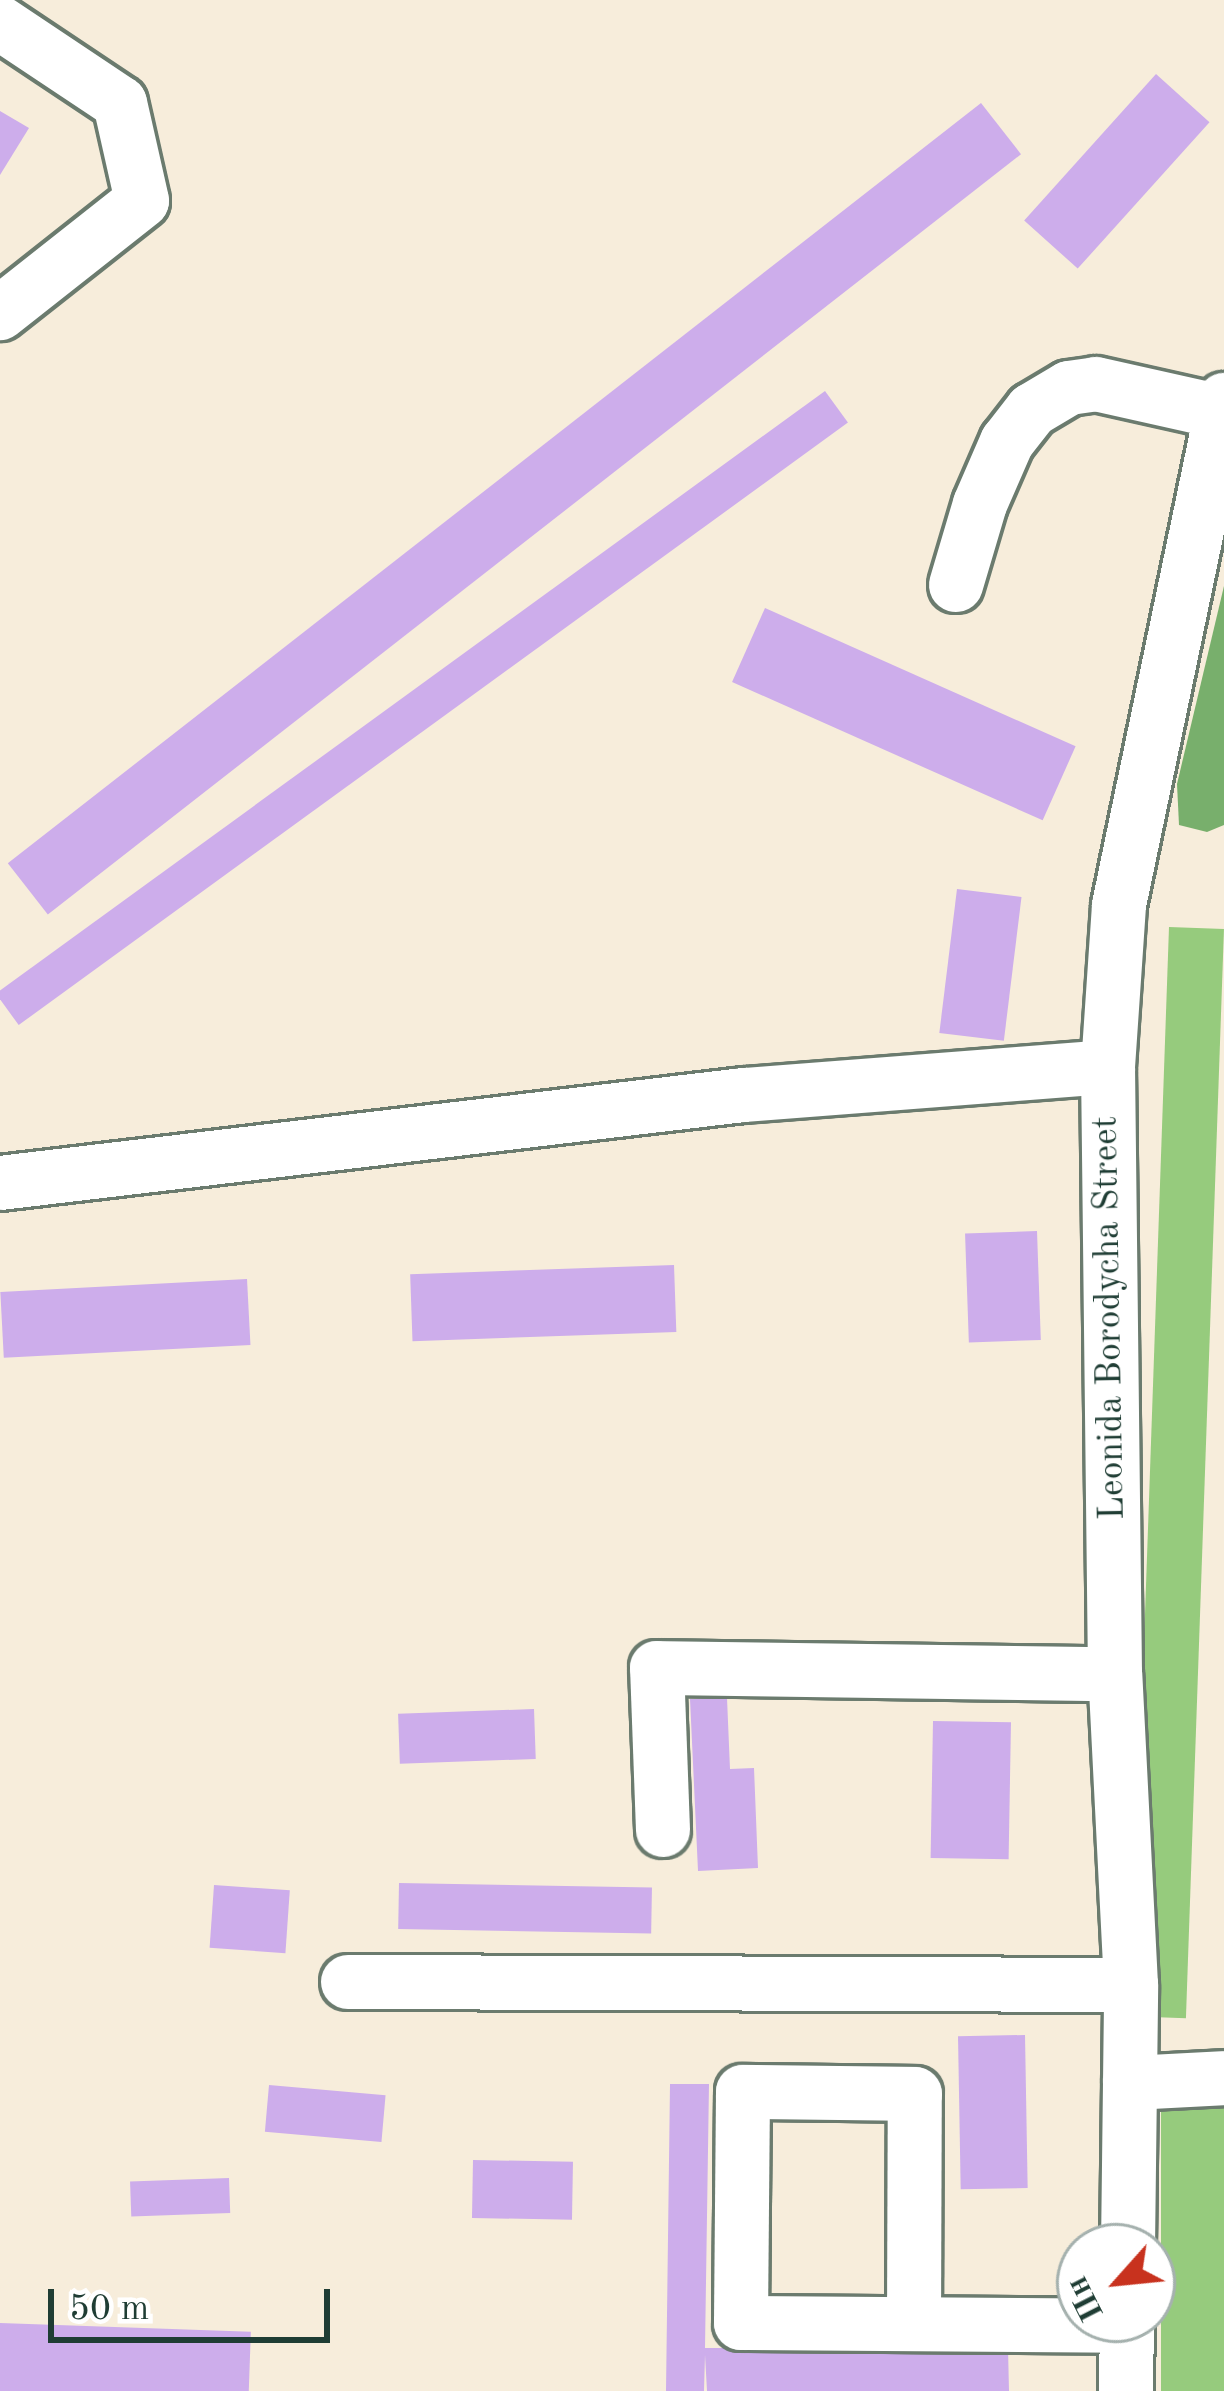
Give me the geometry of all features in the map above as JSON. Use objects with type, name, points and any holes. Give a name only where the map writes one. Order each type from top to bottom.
[{"type":"street","points":[[0,22],[120,103],[142,201],[0,313]]},
{"type":"street","points":[[956,585],[980,504],[1007,442],[1032,410],[1069,388],[1096,385],[1223,406]]},
{"type":"street","name":"Leonida Borodycha Street","points":[[1128,2223],[1131,1985],[1115,1674],[1108,1066],[1119,905],[1223,406]]},
{"type":"street","points":[[0,1183],[744,1095],[1108,1066]]},
{"type":"street","points":[[663,1830],[656,1668],[1115,1674]]},
{"type":"street","points":[[349,1982],[1131,1985]]},
{"type":"street","points":[[1130,2083],[1224,2078]]},
{"type":"street","points":[[914,2324],[915,2094],[743,2092],[741,2323],[914,2324],[1056,2323]]},
{"type":"street","points":[[1126,2391],[1127,2343]]},
{"type":"green space","points":[[1224,586],[1224,825],[1207,832],[1179,825],[1177,784]]},
{"type":"green space","points":[[1169,927],[1224,929],[1186,2018],[1131,2016]]},
{"type":"green space","points":[[1161,2067],[1224,2067],[1224,2391],[1161,2391],[1161,2343],[1176,2343],[1176,2223],[1161,2223]]},
{"type":"building","points":[[1156,74],[1210,122],[1078,269],[1024,220]]},
{"type":"building","points":[[981,103],[1021,154],[48,915],[8,863]]},
{"type":"building","points":[[0,111],[29,128],[0,175]]},
{"type":"building","points":[[825,391],[848,423],[19,1025],[0,999],[0,990]]},
{"type":"building","points":[[765,608],[1076,746],[1043,820],[732,682]]},
{"type":"building","points":[[957,889],[1022,897],[1004,1041],[939,1033]]},
{"type":"building","points":[[1037,1231],[1041,1340],[969,1342],[965,1234]]},
{"type":"building","points":[[674,1265],[676,1332],[412,1341],[410,1274]]},
{"type":"building","points":[[247,1279],[250,1345],[4,1358],[0,1292]]},
{"type":"building","points":[[727,1698],[730,1769],[754,1768],[758,1868],[698,1871],[690,1699]]},
{"type":"building","points":[[534,1709],[536,1759],[400,1764],[398,1714]]},
{"type":"building","points":[[933,1721],[1011,1722],[1009,1859],[931,1858]]},
{"type":"building","points":[[399,1883],[652,1887],[651,1933],[398,1929]]},
{"type":"building","points":[[214,1885],[290,1890],[285,1953],[210,1948]]},
{"type":"building","points":[[1025,2035],[1028,2188],[961,2189],[958,2036]]},
{"type":"building","points":[[670,2084],[709,2084],[705,2348],[1008,2348],[1009,2391],[707,2391],[705,2355],[704,2391],[666,2391]]},
{"type":"building","points":[[269,2085],[386,2095],[381,2142],[265,2132]]},
{"type":"building","points":[[473,2160],[573,2162],[572,2220],[472,2218]]},
{"type":"building","points":[[229,2178],[230,2213],[131,2216],[130,2181]]},
{"type":"building","points":[[0,2323],[251,2332],[249,2391],[0,2391]]}]
